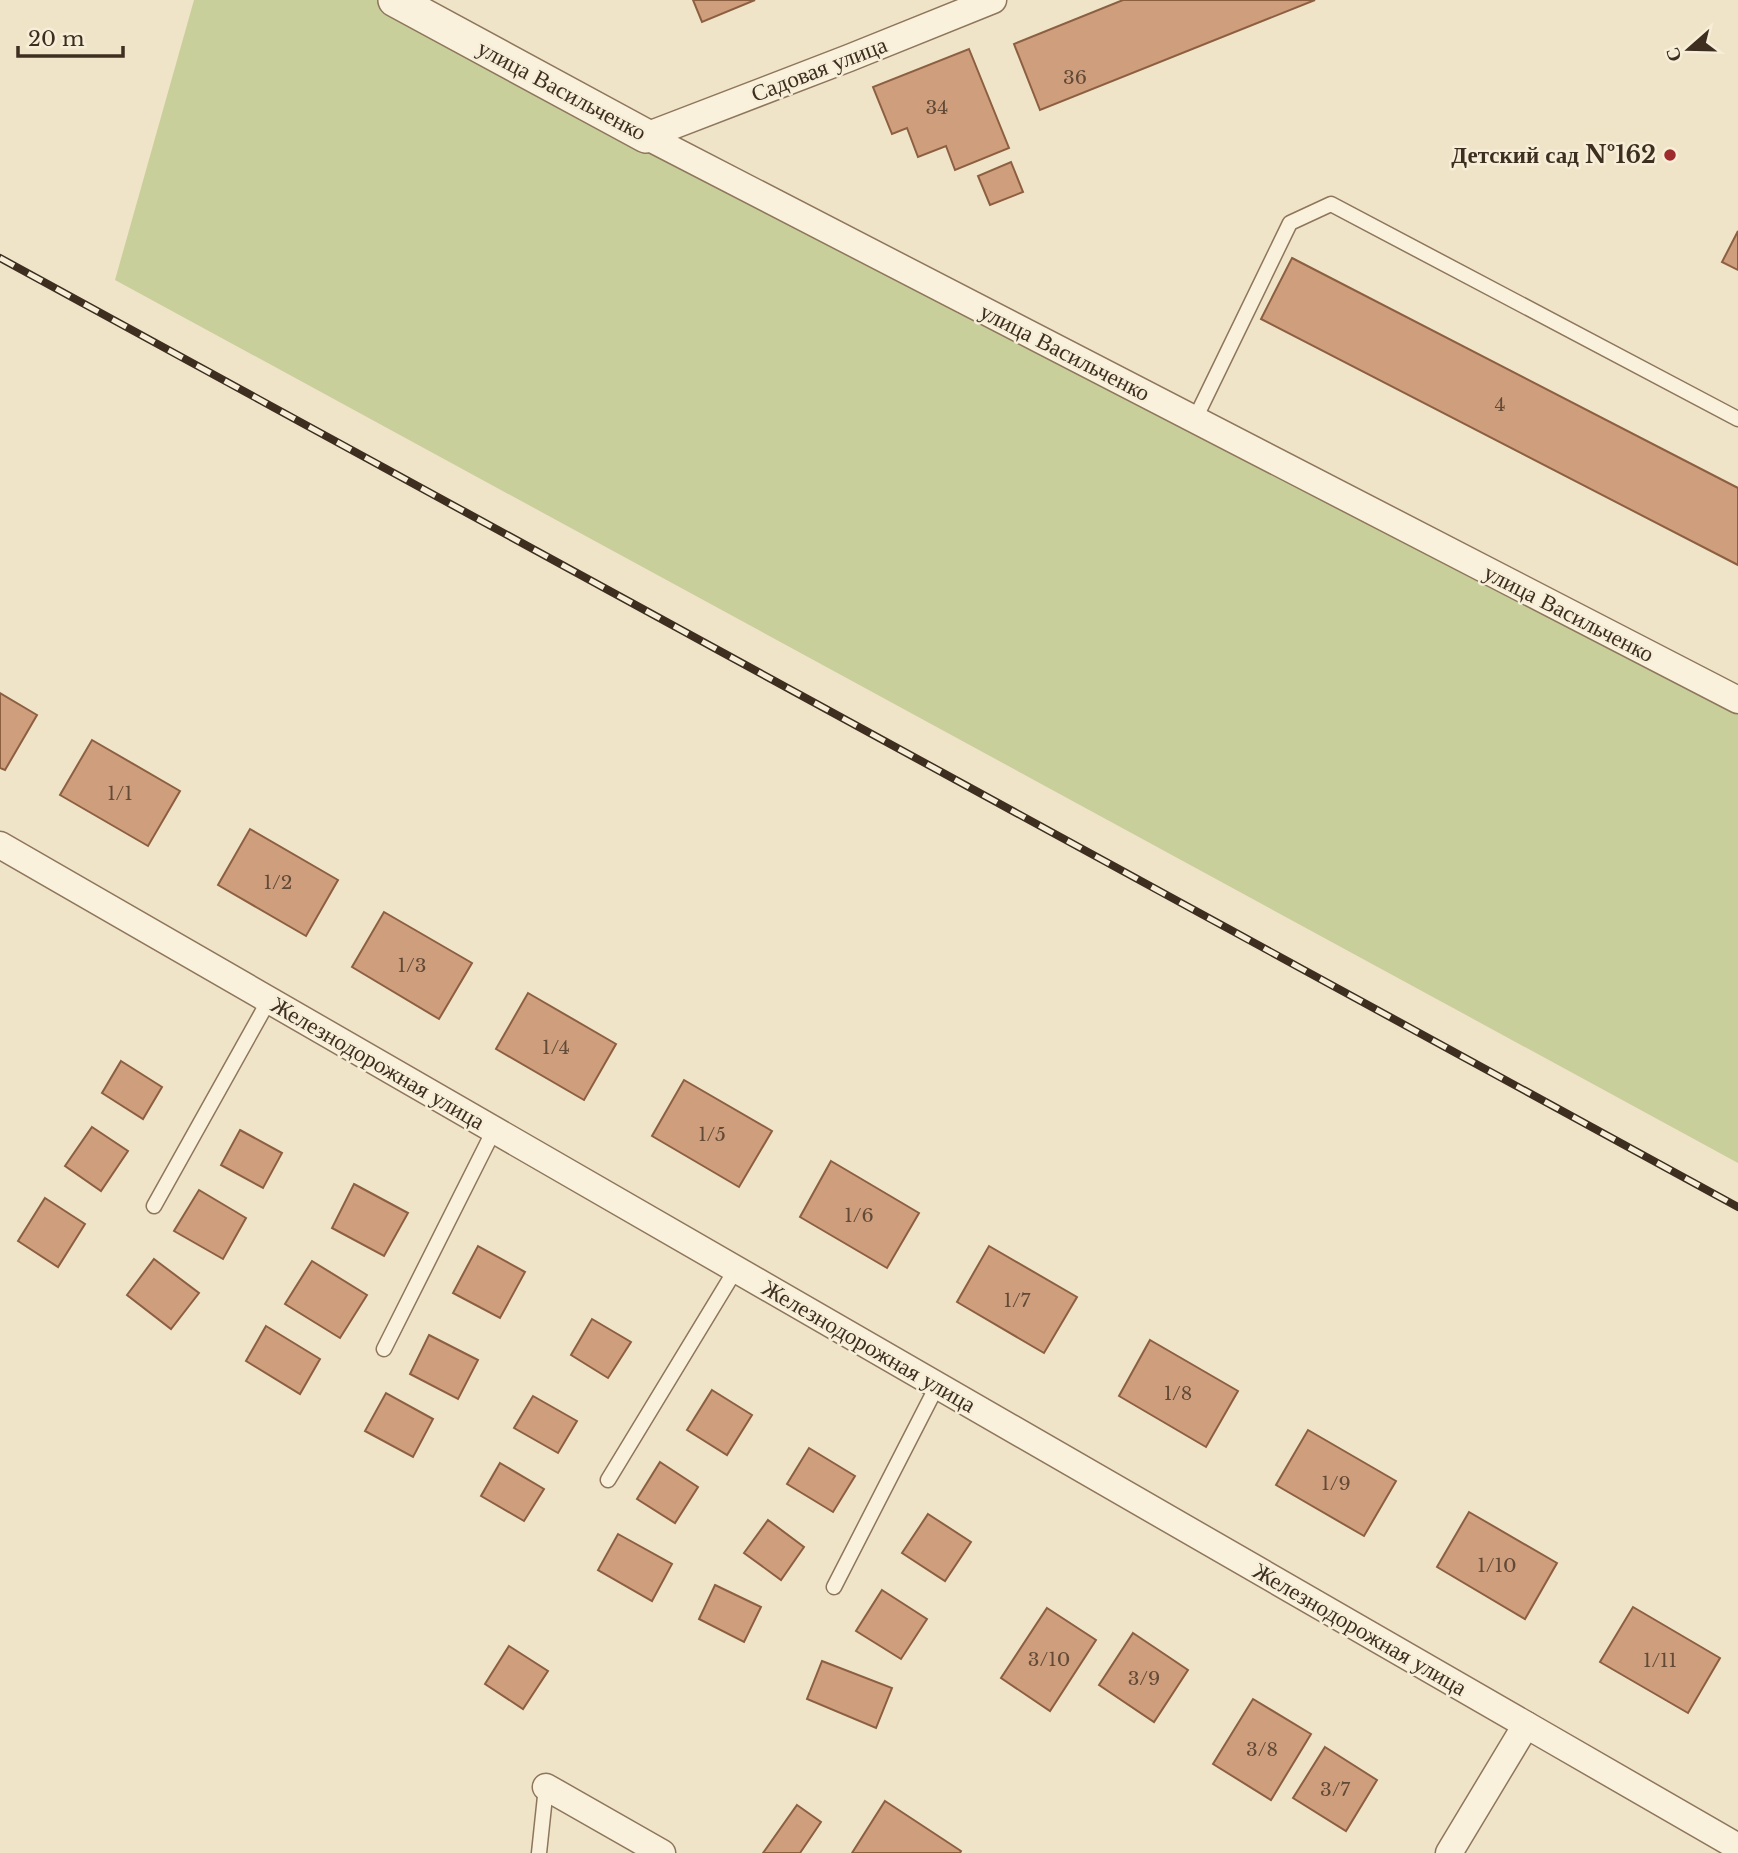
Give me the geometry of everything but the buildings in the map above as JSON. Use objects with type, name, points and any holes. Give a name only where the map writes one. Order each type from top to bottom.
[{"type":"street","name":"улица Васильченко","points":[[395,0],[646,136],[1738,700]]},
{"type":"street","name":"Садовая улица","points":[[646,136],[952,7],[993,0]]},
{"type":"street","name":"Железнодорожная улица","points":[[0,845],[1738,1847]]},
{"type":"street","points":[[1449,1853],[1526,1725]]},
{"type":"street","points":[[546,1787],[662,1853]]},
{"type":"lane","points":[[1195,419],[1290,223],[1331,204],[1738,419]]},
{"type":"lane","points":[[153,1206],[269,1000]]},
{"type":"lane","points":[[384,1349],[494,1130]]},
{"type":"lane","points":[[608,1480],[736,1269]]},
{"type":"lane","points":[[834,1587],[937,1386]]},
{"type":"lane","points":[[539,1853],[546,1787]]},
{"type":"green space","points":[[194,0],[398,0],[1738,697],[1738,1163],[115,280]]},
{"type":"railway","points":[[0,258],[1738,1207]]},
{"type":"place","name":"Детский сад №162","points":[[1670,155]]}]
